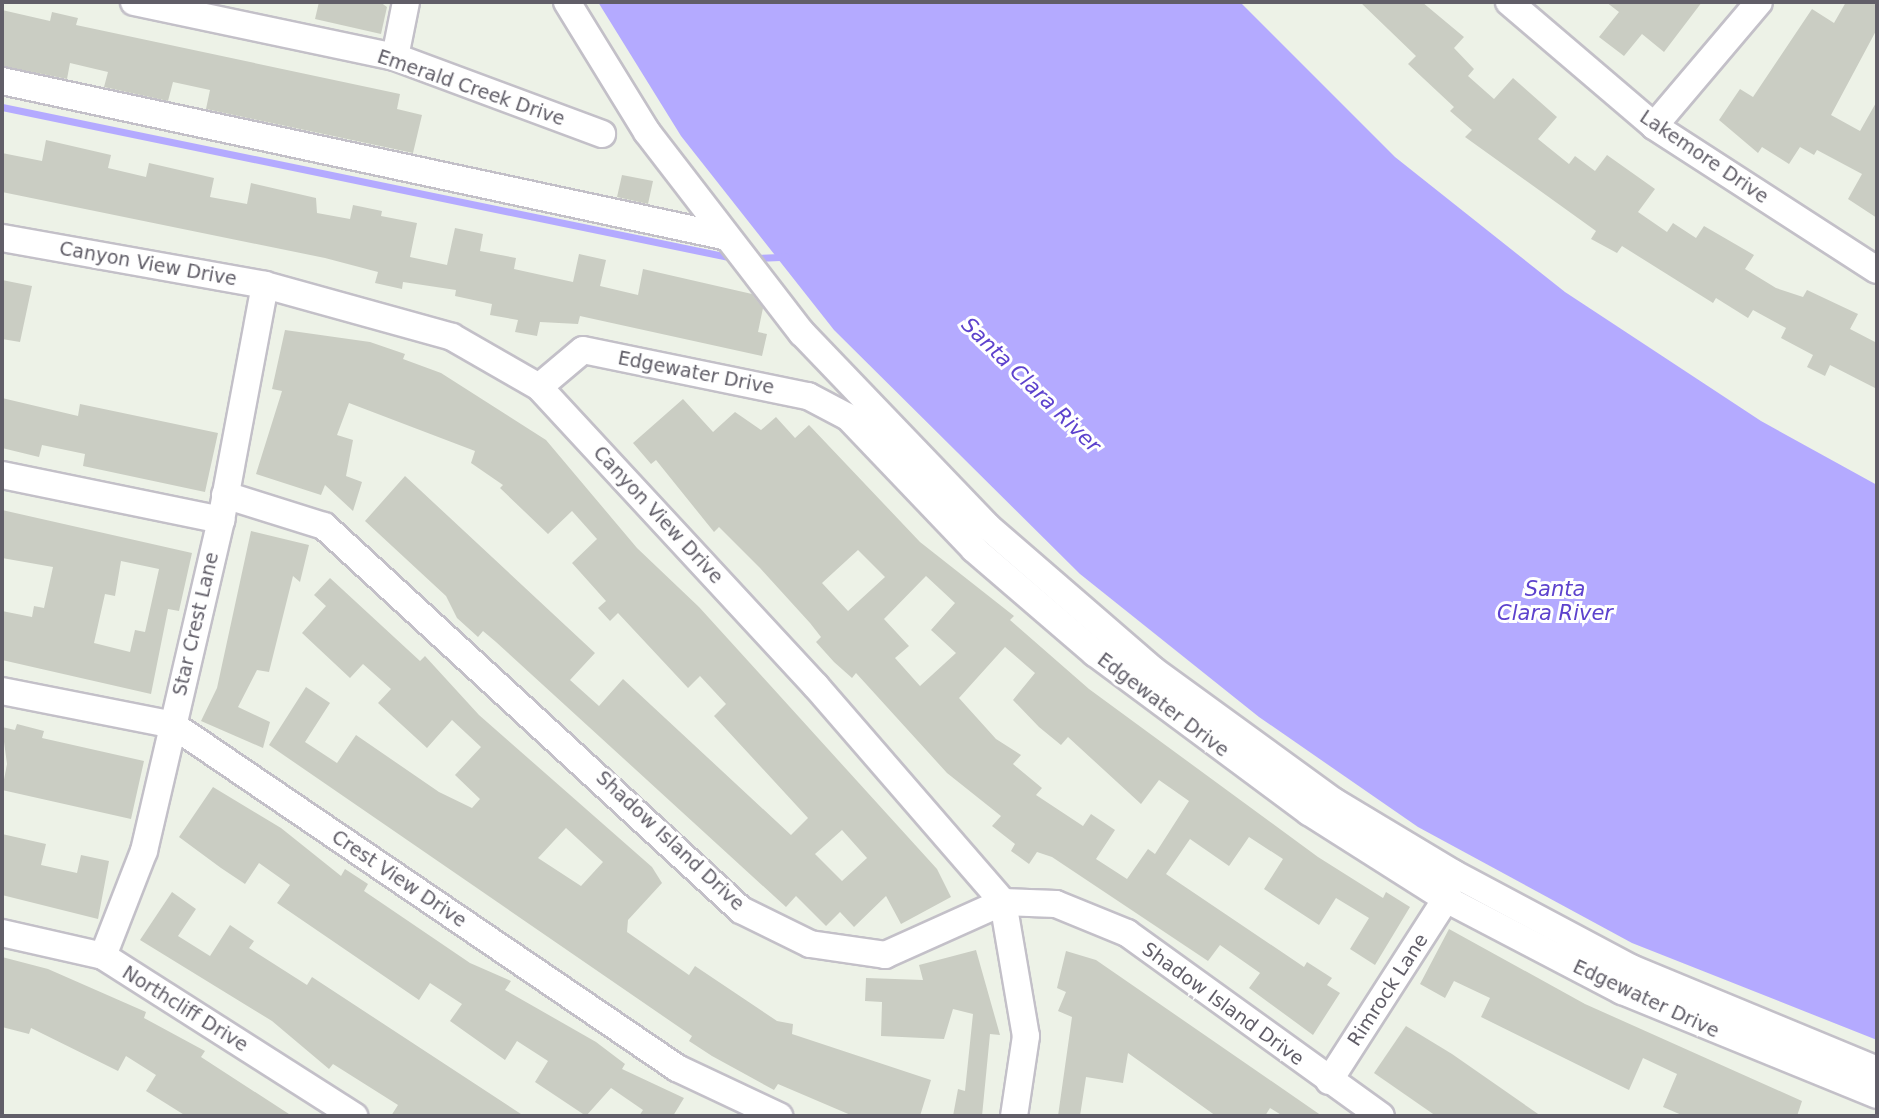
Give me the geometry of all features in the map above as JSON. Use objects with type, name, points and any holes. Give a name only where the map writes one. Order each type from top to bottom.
[{"type":"street","name":"Emerald Creek Drive","points":[[134,2],[395,57],[602,134]]},
{"type":"street","points":[[395,57],[406,2]]},
{"type":"street","points":[[567,2],[646,132],[764,287],[877,416],[1060,592],[1237,734],[1449,886],[1631,968],[1877,1070]]},
{"type":"street","name":"Lakemore Drive","points":[[1509,2],[1654,127],[1877,270]]},
{"type":"street","points":[[1654,127],[1759,2]]},
{"type":"street","points":[[2,81],[726,240]]},
{"type":"street","name":"Canyon View Drive","points":[[2,238],[265,285],[452,337],[539,387],[816,686],[1003,902]]},
{"type":"street","name":"Star Crest Lane","points":[[103,956],[144,851],[223,508],[265,285]]},
{"type":"street","name":"Edgewater Drive","points":[[539,387],[583,350],[808,396],[848,417],[974,549],[1095,653],[1309,812],[1449,886],[1622,991],[1823,1076],[1877,1095]]},
{"type":"street","name":"Shadow Island Drive","points":[[2,474],[324,526],[741,910],[810,944],[885,955],[1003,902],[1056,904],[1126,933],[1381,1116]]},
{"type":"street","name":"Crest View Drive","points":[[2,691],[173,725],[677,1068],[779,1116]]},
{"type":"street","name":"Rimrock Lane","points":[[1329,1081],[1449,886]]},
{"type":"street","points":[[1003,902],[1026,1035],[1014,1116]]},
{"type":"street","name":"Northcliff Drive","points":[[2,933],[103,956],[354,1116]]},
{"type":"water","name":"Santa Clara River","points":[[598,2],[1240,2],[1395,157],[1565,292],[1761,421],[1877,485],[1877,1040],[1632,943],[1418,827],[1259,717],[1080,574],[834,330],[681,136]]},
{"type":"building","points":[[319,2],[380,2],[387,7],[381,34],[315,19]]},
{"type":"building","points":[[1360,2],[1422,2],[1464,37],[1454,48],[1474,69],[1468,76],[1494,99],[1513,78],[1557,117],[1538,139],[1569,164],[1575,156],[1595,171],[1607,155],[1655,189],[1638,212],[1667,232],[1673,223],[1696,238],[1704,226],[1754,255],[1745,269],[1776,288],[1803,297],[1807,290],[1858,314],[1850,329],[1877,343],[1877,389],[1830,365],[1825,376],[1807,367],[1813,355],[1781,338],[1786,328],[1753,310],[1748,318],[1716,298],[1713,303],[1622,246],[1617,253],[1591,239],[1596,231],[1465,137],[1472,130],[1450,111],[1454,107],[1408,64],[1416,56]]},
{"type":"building","points":[[1606,2],[1702,2],[1664,52],[1642,34],[1624,56],[1599,37],[1619,12]]},
{"type":"building","points":[[1846,2],[1877,2],[1877,29],[1831,115],[1860,131],[1877,101],[1877,218],[1848,199],[1862,174],[1817,150],[1814,155],[1800,147],[1789,164],[1762,147],[1758,153],[1719,120],[1740,89],[1753,97],[1812,9],[1834,23]]},
{"type":"building","points":[[2,10],[50,21],[52,12],[78,18],[76,25],[400,94],[397,109],[422,115],[413,153],[206,109],[210,90],[173,82],[168,101],[104,87],[108,72],[70,63],[67,79],[2,66]]},
{"type":"building","points":[[46,140],[111,155],[108,168],[146,177],[149,163],[214,178],[210,197],[247,204],[251,183],[316,198],[317,213],[350,219],[353,205],[382,211],[381,216],[417,223],[410,257],[447,265],[455,228],[483,234],[480,251],[516,258],[514,269],[573,282],[579,254],[606,260],[600,286],[638,295],[643,269],[752,294],[763,308],[758,332],[767,334],[762,356],[580,316],[578,324],[540,322],[537,336],[515,332],[518,320],[490,315],[492,304],[455,296],[456,290],[403,282],[402,289],[375,283],[378,272],[325,258],[2,192],[2,153],[42,161]]},
{"type":"building","points":[[622,175],[653,181],[648,204],[617,197]]},
{"type":"building","points":[[2,280],[32,286],[20,342],[2,339]]},
{"type":"building","points":[[285,330],[370,342],[405,354],[403,359],[441,373],[546,440],[637,548],[699,607],[937,869],[951,897],[901,924],[886,896],[854,927],[840,912],[826,926],[796,896],[786,907],[496,642],[483,631],[478,637],[457,618],[446,596],[365,521],[405,476],[595,653],[570,680],[599,706],[623,679],[791,835],[808,818],[714,716],[726,704],[700,676],[688,688],[618,613],[610,621],[598,608],[606,601],[572,563],[597,539],[572,511],[548,534],[500,488],[503,485],[471,463],[475,451],[349,403],[337,435],[353,440],[346,476],[362,482],[353,511],[325,485],[321,495],[256,474],[282,391],[272,389]],"holes":[[[842,830],[867,858],[842,881],[815,854]]]},
{"type":"building","points":[[2,398],[78,416],[80,404],[218,433],[205,492],[83,466],[85,454],[42,445],[39,457],[2,448]]},
{"type":"building","points":[[683,399],[713,432],[735,412],[761,430],[776,417],[795,438],[809,425],[920,542],[1014,616],[1010,620],[1089,689],[1318,857],[1383,898],[1386,892],[1410,907],[1375,965],[1350,949],[1369,918],[1336,898],[1319,925],[1264,889],[1283,859],[1249,837],[1229,866],[1190,839],[1166,874],[1304,967],[1307,962],[1332,978],[1327,985],[1340,993],[1313,1035],[1249,988],[1260,973],[1220,945],[1208,961],[1052,857],[1037,852],[1029,864],[1011,851],[1015,844],[992,826],[1001,816],[947,773],[856,673],[852,678],[834,662],[816,642],[821,637],[810,623],[760,568],[719,527],[714,532],[656,460],[651,464],[633,443]],"holes":[[[858,550],[885,577],[848,611],[822,583]],[[926,576],[955,603],[931,630],[956,653],[920,686],[895,658],[909,646],[884,619]],[[1005,647],[1035,673],[1013,700],[1039,727],[1061,745],[1068,737],[1141,804],[1159,780],[1189,801],[1155,854],[1148,849],[1127,879],[1096,859],[1115,830],[1091,814],[1083,826],[1036,795],[1042,788],[1013,764],[1021,755],[996,739],[959,698]]]},
{"type":"building","points":[[2,510],[192,553],[179,611],[168,609],[151,694],[2,660],[2,611],[32,617],[34,606],[44,608],[53,567],[2,558]],"holes":[[[121,561],[159,569],[145,632],[135,630],[130,652],[94,643],[105,594],[115,596]]]},
{"type":"building","points":[[251,531],[309,545],[300,582],[293,576],[269,672],[257,670],[238,707],[270,722],[263,748],[201,721],[217,688]]},
{"type":"building","points":[[330,578],[420,661],[425,656],[479,715],[652,867],[662,883],[628,920],[627,932],[689,975],[695,966],[777,1021],[793,1024],[792,1034],[931,1080],[920,1116],[853,1116],[778,1084],[774,1090],[712,1056],[689,1041],[692,1036],[269,745],[306,687],[330,703],[305,742],[337,763],[356,735],[439,792],[472,808],[480,799],[455,775],[481,747],[452,720],[427,748],[378,703],[391,689],[363,664],[350,678],[302,633],[326,606],[314,595]],"holes":[[[566,828],[603,862],[581,886],[538,858]]]},
{"type":"building","points":[[17,724],[44,731],[42,738],[144,761],[131,819],[2,790],[7,764],[2,727],[15,730]]},
{"type":"building","points":[[213,787],[281,828],[341,876],[345,869],[368,884],[364,891],[470,963],[511,981],[505,990],[596,1042],[625,1064],[622,1069],[684,1098],[673,1116],[639,1116],[643,1110],[611,1088],[586,1116],[535,1082],[548,1061],[517,1041],[505,1060],[450,1021],[462,1004],[430,983],[419,1000],[277,903],[290,885],[259,863],[245,884],[221,868],[179,837]]},
{"type":"building","points":[[2,834],[46,844],[41,865],[77,873],[81,855],[109,861],[98,919],[2,895]]},
{"type":"building","points":[[172,892],[196,909],[178,936],[210,956],[230,925],[254,941],[249,948],[307,985],[312,977],[524,1116],[391,1116],[398,1105],[333,1064],[329,1069],[272,1021],[140,940]]},
{"type":"building","points":[[1449,929],[1585,1004],[1802,1101],[1797,1116],[1684,1116],[1663,1107],[1677,1074],[1643,1058],[1629,1090],[1481,1017],[1490,998],[1454,981],[1445,998],[1420,984]]},
{"type":"building","points":[[976,950],[1000,1035],[990,1034],[982,1116],[953,1116],[958,1089],[965,1091],[973,1014],[953,1009],[944,1039],[881,1036],[882,1002],[865,1001],[866,978],[923,980],[919,965]]},
{"type":"building","points":[[1066,951],[1096,960],[1322,1116],[1283,1116],[1270,1108],[1265,1116],[1216,1116],[1128,1053],[1123,1083],[1086,1077],[1080,1116],[1058,1116],[1072,1017],[1058,1011],[1066,992],[1057,988]]},
{"type":"building","points":[[2,957],[48,969],[146,1012],[144,1018],[205,1051],[201,1057],[292,1116],[186,1116],[146,1091],[156,1075],[126,1056],[118,1071],[31,1028],[29,1034],[2,1027]]},
{"type":"building","points":[[1406,1026],[1452,1054],[1541,1116],[1436,1116],[1374,1073]]},
{"type":"waterway","points":[[2,107],[738,259]]},
{"type":"waterway","points":[[753,258],[786,257]]}]
